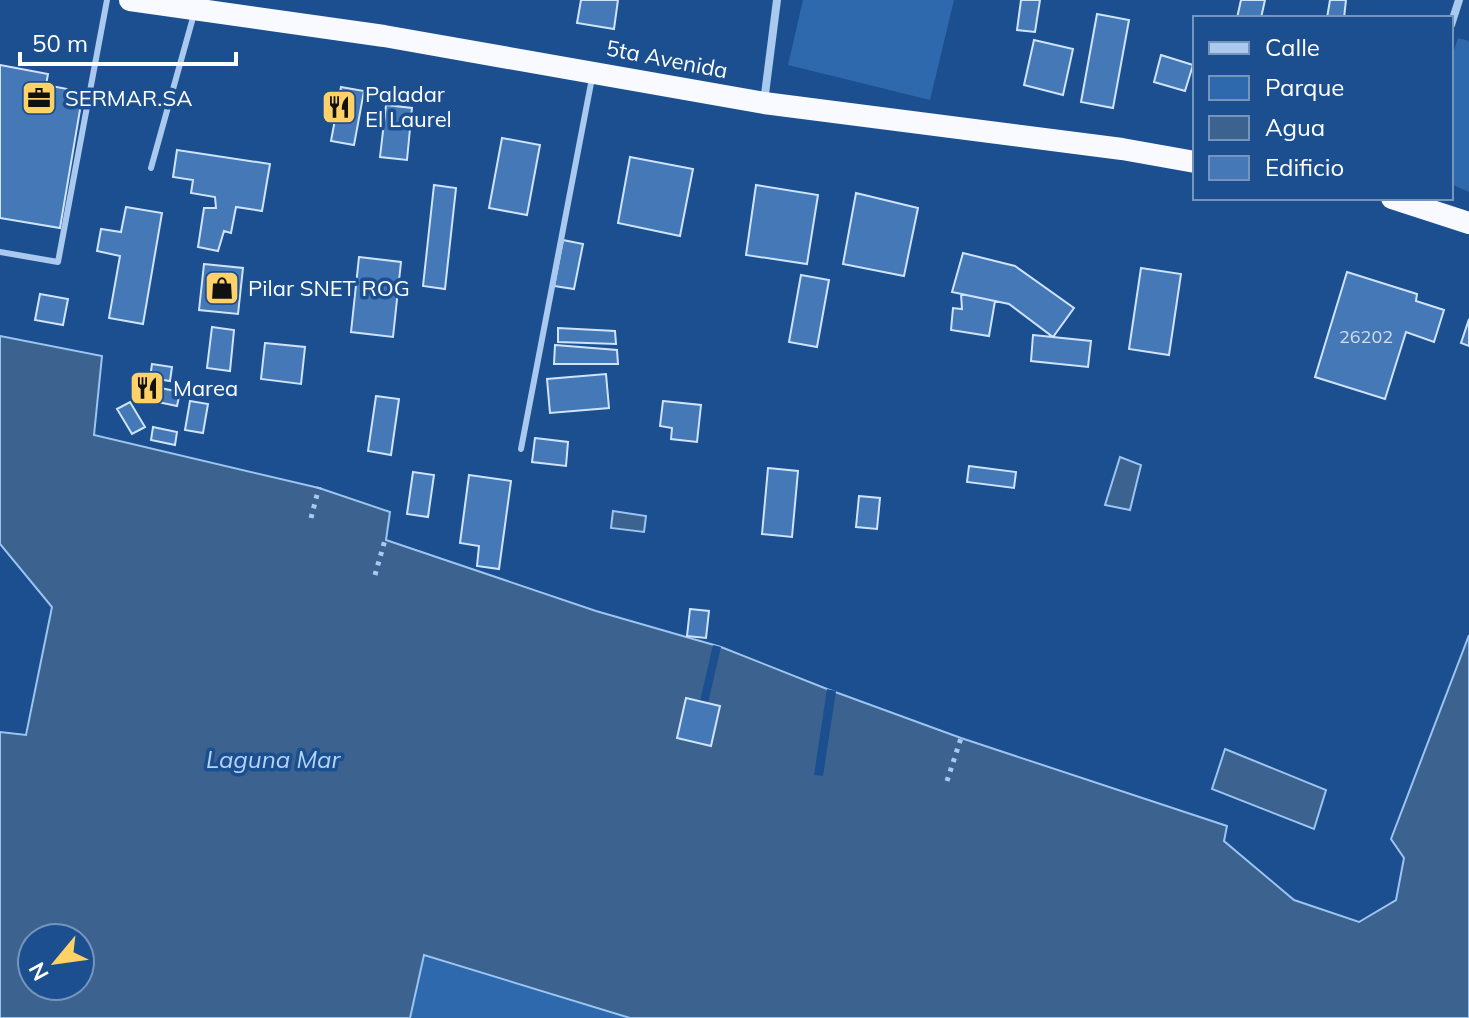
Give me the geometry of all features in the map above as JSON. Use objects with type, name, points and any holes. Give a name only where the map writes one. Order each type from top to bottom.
[{"type":"highway","name":"5ta Avenida","points":[[130,0],[384,36],[764,103],[1122,149],[1193,162]]},
{"type":"highway","points":[[1404,200],[1469,223]]},
{"type":"street","points":[[764,103],[777,0]]},
{"type":"lane","points":[[0,252],[58,262],[107,0]]},
{"type":"lane","points":[[151,168],[195,10]]},
{"type":"lane","points":[[521,449],[593,71]]},
{"type":"path","points":[[311,518],[319,487]]},
{"type":"path","points":[[375,575],[385,540]]},
{"type":"path","points":[[947,781],[961,738]]},
{"type":"green space","points":[[803,0],[954,0],[930,100],[788,65]]},
{"type":"green space","points":[[1458,38],[1469,41],[1469,192],[1453,185],[1453,53]]},
{"type":"green space","points":[[423,955],[630,1018],[410,1018]]},
{"type":"water","name":"Laguna Mar","points":[[0,336],[102,356],[94,435],[319,488],[390,512],[386,540],[596,611],[721,647],[961,738],[1227,826],[1224,841],[1294,900],[1359,922],[1396,900],[1404,858],[1391,839],[1469,635],[1469,1018],[630,1018],[424,955],[410,1018],[0,1018],[0,732],[26,735],[52,607],[0,544]]},
{"type":"water","points":[[1120,457],[1141,465],[1130,510],[1105,505]]},
{"type":"water","points":[[613,511],[646,516],[644,532],[611,528]]},
{"type":"water","points":[[1225,749],[1326,790],[1314,829],[1212,789]]},
{"type":"pier","points":[[713,645],[721,647],[708,703],[720,706],[711,746],[677,738],[686,698],[700,701]]},
{"type":"pier","points":[[827,689],[836,691],[823,776],[814,775]]},
{"type":"building","points":[[581,0],[618,0],[614,29],[577,23]]},
{"type":"building","points":[[1021,0],[1040,0],[1035,32],[1017,30]]},
{"type":"building","points":[[1241,0],[1265,0],[1261,16],[1237,16]]},
{"type":"building","points":[[1330,0],[1346,0],[1344,16],[1327,16]]},
{"type":"building","points":[[1097,14],[1129,20],[1113,108],[1081,102]]},
{"type":"building","points":[[1034,40],[1073,49],[1063,95],[1024,85]]},
{"type":"building","points":[[1161,55],[1193,65],[1185,91],[1154,82]]},
{"type":"building","points":[[0,65],[48,74],[46,85],[83,92],[60,228],[0,218]]},
{"type":"building","points":[[341,87],[364,91],[354,145],[331,141]]},
{"type":"building","points":[[386,105],[412,108],[407,160],[380,157]]},
{"type":"building","points":[[502,138],[540,145],[527,215],[489,208]]},
{"type":"building","points":[[177,150],[270,164],[262,211],[236,207],[231,233],[224,231],[218,251],[198,247],[204,208],[216,208],[215,197],[191,193],[193,180],[173,177]]},
{"type":"building","points":[[630,157],[693,169],[680,236],[618,223]]},
{"type":"building","points":[[434,185],[456,188],[445,289],[423,286]]},
{"type":"building","points":[[756,185],[818,195],[807,264],[746,255]]},
{"type":"building","points":[[856,193],[918,208],[904,276],[843,264]]},
{"type":"building","points":[[126,207],[162,213],[143,324],[109,318],[120,256],[97,251],[101,229],[121,232]]},
{"type":"building","points":[[563,240],[583,244],[574,289],[554,286]]},
{"type":"building","points":[[963,253],[1015,266],[1074,308],[1053,337],[1009,304],[952,292]]},
{"type":"building","points":[[359,257],[401,262],[393,337],[351,332]]},
{"type":"building","points":[[204,264],[243,268],[238,314],[199,310]]},
{"type":"building","points":[[1141,268],[1181,274],[1169,355],[1129,349]]},
{"type":"building","points":[[1347,272],[1417,294],[1416,301],[1444,310],[1434,342],[1406,332],[1385,399],[1315,377]]},
{"type":"building","points":[[801,275],[829,280],[817,347],[789,342]]},
{"type":"building","points":[[40,294],[68,299],[63,325],[35,320]]},
{"type":"building","points":[[961,294],[995,301],[989,336],[951,330],[953,308],[962,309]]},
{"type":"building","points":[[1469,319],[1469,346],[1461,343]]},
{"type":"building","points":[[212,327],[234,330],[230,371],[207,368]]},
{"type":"building","points":[[558,328],[615,331],[616,344],[558,342]]},
{"type":"building","points":[[1033,335],[1091,341],[1088,367],[1031,361]]},
{"type":"building","points":[[265,343],[305,347],[301,384],[261,379]]},
{"type":"building","points":[[555,345],[617,350],[618,364],[554,364]]},
{"type":"building","points":[[152,364],[172,367],[170,381],[150,378]]},
{"type":"building","points":[[606,374],[609,408],[550,413],[547,379]]},
{"type":"building","points":[[156,387],[180,392],[177,406],[153,401]]},
{"type":"building","points":[[376,396],[399,399],[391,455],[368,451]]},
{"type":"building","points":[[190,401],[208,404],[203,433],[185,430]]},
{"type":"building","points":[[663,401],[701,405],[697,442],[671,439],[672,428],[660,426]]},
{"type":"building","points":[[130,402],[145,427],[132,434],[117,409]]},
{"type":"building","points":[[153,427],[177,432],[175,445],[151,440]]},
{"type":"building","points":[[535,438],[568,442],[566,466],[532,462]]},
{"type":"building","points":[[969,466],[1016,472],[1014,488],[967,482]]},
{"type":"building","points":[[768,468],[798,471],[792,537],[762,534]]},
{"type":"building","points":[[413,472],[434,475],[428,517],[407,514]]},
{"type":"building","points":[[469,475],[511,481],[499,569],[477,566],[479,546],[460,543]]},
{"type":"building","points":[[859,496],[880,498],[877,529],[856,527]]},
{"type":"building","points":[[690,609],[709,611],[706,638],[687,636]]},
{"type":"building","points":[[686,698],[720,706],[711,746],[677,738]]},
{"type":"place","name":"SERMAR.SA","points":[[39,98]]},
{"type":"place","name":"Paladar El Laurel","points":[[339,107]]},
{"type":"place","name":"Pilar SNET ROG","points":[[222,288]]},
{"type":"place","name":"Marea","points":[[147,388]]}]
